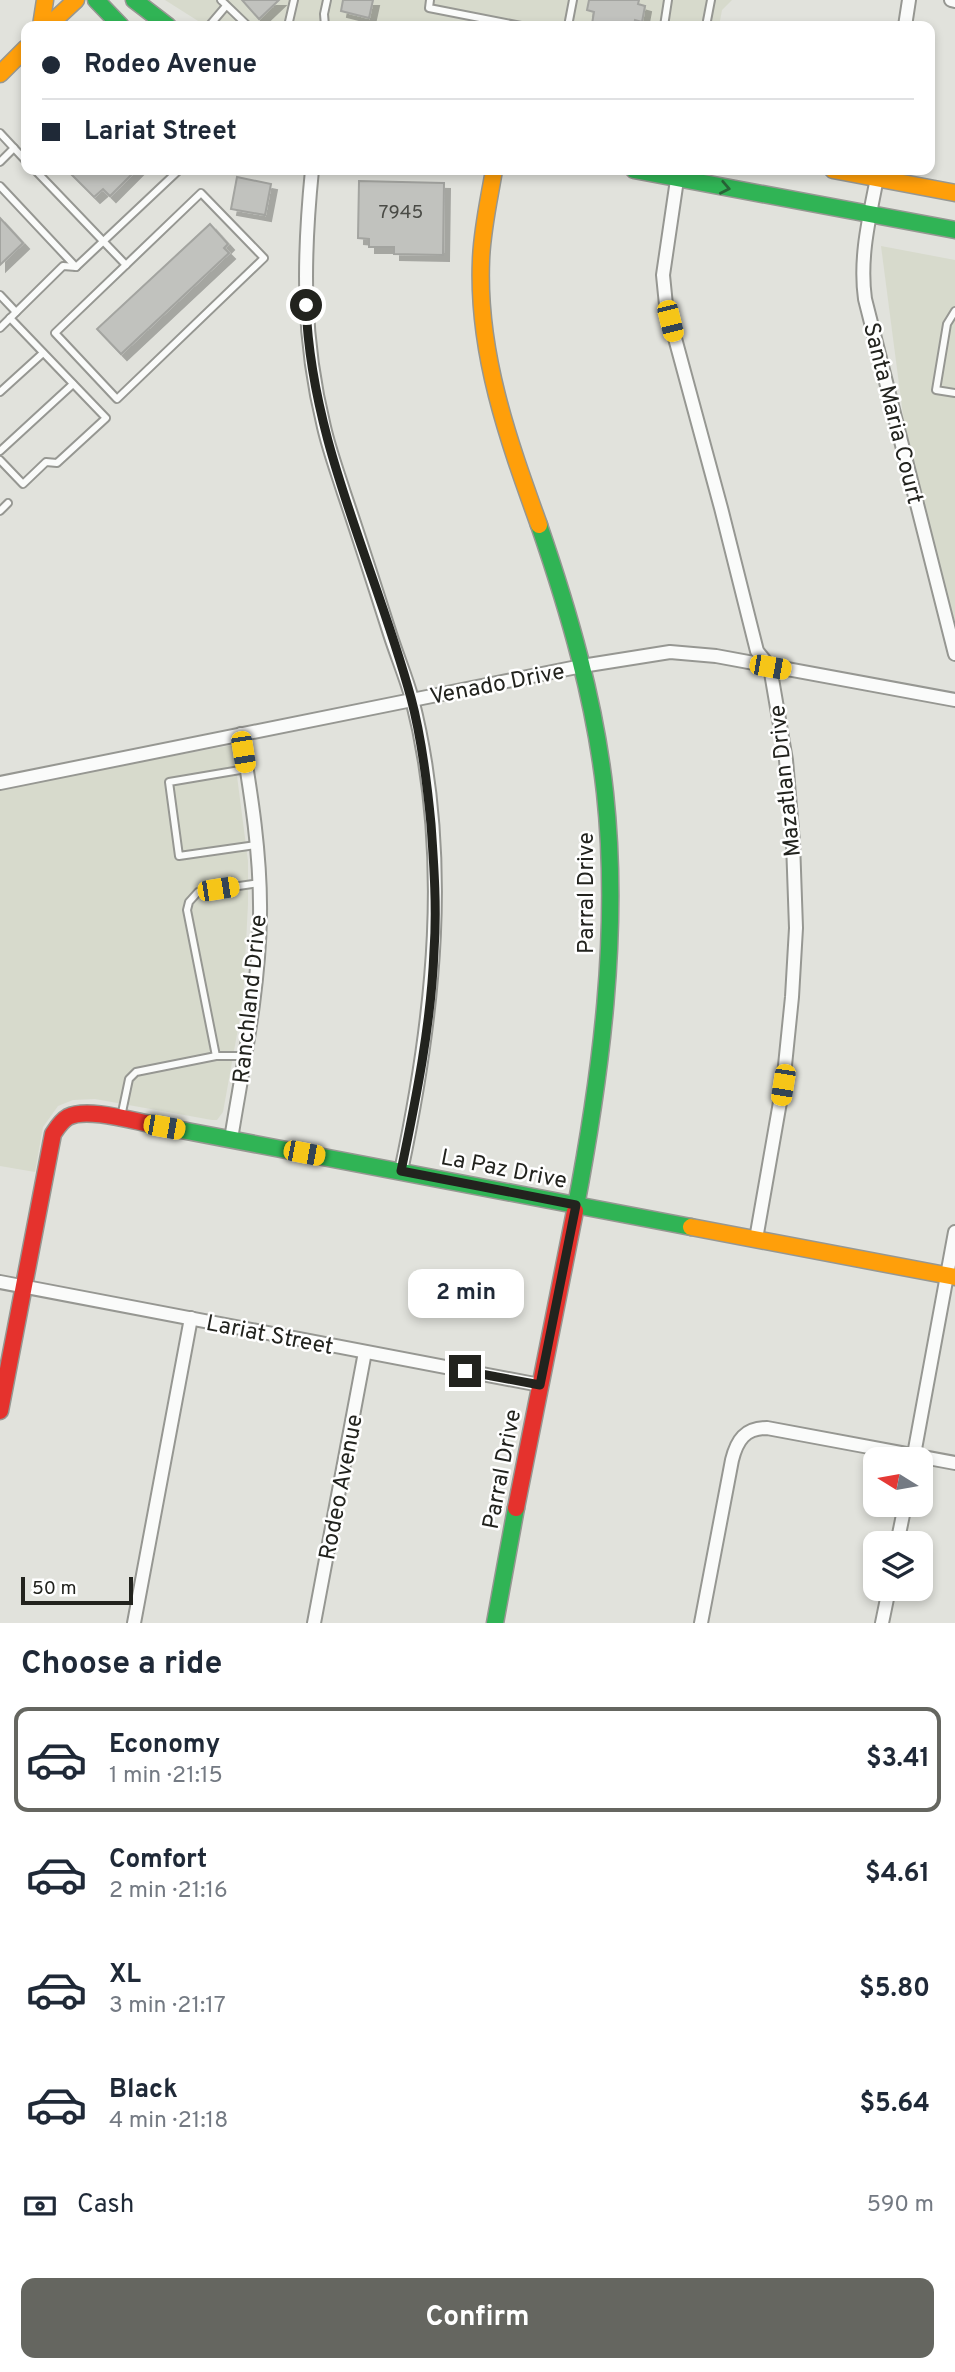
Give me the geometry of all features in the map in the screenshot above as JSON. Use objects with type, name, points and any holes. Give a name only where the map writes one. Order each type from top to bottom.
[{"type":"street","points":[[42,21],[45,0]]},
{"type":"street","points":[[53,21],[76,0]]},
{"type":"street","points":[[96,0],[116,21]]},
{"type":"street","points":[[134,0],[163,21]]},
{"type":"street","points":[[157,0],[168,21]]},
{"type":"street","points":[[906,21],[909,0]]},
{"type":"street","points":[[0,74],[21,54]]},
{"type":"street","points":[[309,175],[305,279],[307,331],[313,374],[324,430],[412,700],[427,783],[434,868],[435,950],[429,1015],[401,1171]]},
{"type":"street","name":"Parral Drive","points":[[493,175],[481,251],[485,341],[503,416],[558,582],[582,666],[598,745],[608,821],[610,896],[608,979],[597,1074],[576,1205],[495,1623]]},
{"type":"street","name":"Mazatlan Drive","points":[[678,175],[663,275],[666,305],[757,651],[770,667],[786,760],[793,842],[796,928],[792,997],[783,1085],[756,1239]]},
{"type":"street","points":[[683,175],[870,215],[955,230]]},
{"type":"street","name":"Santa Maria Court","points":[[878,175],[863,256],[865,299],[955,653]]},
{"type":"street","points":[[882,175],[955,193]]},
{"type":"street","name":"Venado Drive","points":[[0,783],[582,666],[670,652],[716,656],[955,700]]},
{"type":"street","name":"Ranchland Drive","points":[[230,1139],[245,1056],[257,966],[260,916],[257,845],[241,734]]},
{"type":"street","name":"La Paz Drive","points":[[23,1286],[52,1134],[63,1118],[74,1114],[120,1119],[230,1139],[951,1276]]},
{"type":"street","points":[[916,1447],[951,1276],[955,1232]]},
{"type":"street","name":"Lariat Street","points":[[0,1282],[540,1385]]},
{"type":"street","points":[[0,1411],[23,1286]]},
{"type":"street","points":[[134,1623],[191,1318]]},
{"type":"street","name":"Rodeo Avenue","points":[[314,1623],[365,1352]]},
{"type":"street","points":[[701,1623],[732,1460],[740,1439],[757,1428],[767,1428],[863,1447]]},
{"type":"street","points":[[933,1460],[955,1463]]},
{"type":"street","points":[[883,1623],[887,1601]]},
{"type":"lane","points":[[289,21],[294,0]]},
{"type":"lane","points":[[325,21],[327,0]]},
{"type":"lane","points":[[430,0],[429,8],[495,21]]},
{"type":"lane","points":[[569,21],[573,0]]},
{"type":"lane","points":[[665,21],[668,0]]},
{"type":"lane","points":[[707,21],[711,0]]},
{"type":"lane","points":[[212,21],[223,3],[243,21]]},
{"type":"lane","points":[[0,133],[21,154]]},
{"type":"lane","points":[[0,162],[14,148]]},
{"type":"lane","points":[[40,175],[126,265]]},
{"type":"lane","points":[[0,328],[63,266],[76,267],[174,175]]},
{"type":"lane","points":[[0,186],[76,267]]},
{"type":"lane","points":[[201,192],[264,258],[117,399],[55,333],[126,265],[201,192]]},
{"type":"lane","points":[[0,295],[16,312]]},
{"type":"lane","points":[[955,311],[947,324],[936,390],[955,393]]},
{"type":"lane","points":[[0,460],[23,484],[46,462],[57,463],[106,418],[10,318]]},
{"type":"lane","points":[[0,392],[43,353]]},
{"type":"lane","points":[[0,451],[73,384]]},
{"type":"lane","points":[[0,511],[8,503]]},
{"type":"lane","points":[[246,769],[169,782],[179,856],[257,845]]},
{"type":"lane","points":[[216,1056],[187,910],[189,902],[198,892],[259,883]]},
{"type":"lane","points":[[120,1119],[129,1079],[136,1072],[216,1056],[245,1056]]},
{"type":"shaded area","points":[[165,0],[732,0],[722,10],[720,21],[198,21]]},
{"type":"shaded area","points":[[881,246],[955,260],[955,622],[912,484]]},
{"type":"shaded area","points":[[233,745],[248,861],[248,904],[243,1001],[223,1112],[217,1120],[212,1120],[95,1099],[73,1100],[58,1106],[43,1127],[35,1172],[0,1166],[0,787]]},
{"type":"building","points":[[242,0],[279,0],[259,19]]},
{"type":"building","points":[[343,0],[373,0],[369,18],[341,11]]},
{"type":"building","points":[[589,0],[639,0],[638,4],[645,6],[642,21],[592,21],[594,12],[587,10]]},
{"type":"building","points":[[72,175],[131,175],[110,196],[103,189],[94,197]]},
{"type":"building","points":[[237,177],[271,184],[265,215],[231,209]]},
{"type":"building","points":[[359,181],[444,183],[443,255],[394,254],[394,247],[369,247],[369,239],[358,238]]},
{"type":"building","points":[[0,218],[23,243],[0,265]]},
{"type":"building","points":[[210,224],[228,244],[224,248],[229,253],[121,354],[97,329]]},
{"type":"traffic: fast","points":[[96,0],[116,21]]},
{"type":"traffic: fast","points":[[134,0],[161,21]]},
{"type":"traffic: fast","points":[[661,175],[955,230]]},
{"type":"traffic: fast","points":[[539,525],[561,591],[588,691],[601,759],[609,845],[609,950],[605,1003],[593,1108],[575,1211]]},
{"type":"traffic: fast","points":[[155,1125],[691,1227]]},
{"type":"traffic: fast","points":[[495,1623],[516,1508]]},
{"type":"traffic: slow","points":[[42,21],[45,0]]},
{"type":"traffic: slow","points":[[53,21],[76,0]]},
{"type":"traffic: slow","points":[[0,74],[21,53]]},
{"type":"traffic: slow","points":[[493,175],[482,249],[481,295],[484,329],[489,362],[506,428],[539,525]]},
{"type":"traffic: slow","points":[[860,175],[955,193]]},
{"type":"traffic: slow","points":[[691,1227],[955,1277]]},
{"type":"traffic: jam","points":[[0,1411],[53,1134],[63,1120],[76,1114],[87,1113],[155,1125]]},
{"type":"traffic: jam","points":[[516,1508],[575,1211]]},
{"type":"route","points":[[306,305],[313,374],[324,430],[412,700],[427,783],[434,868],[435,950],[429,1015],[401,1171],[576,1205],[540,1385],[465,1371]]}]
